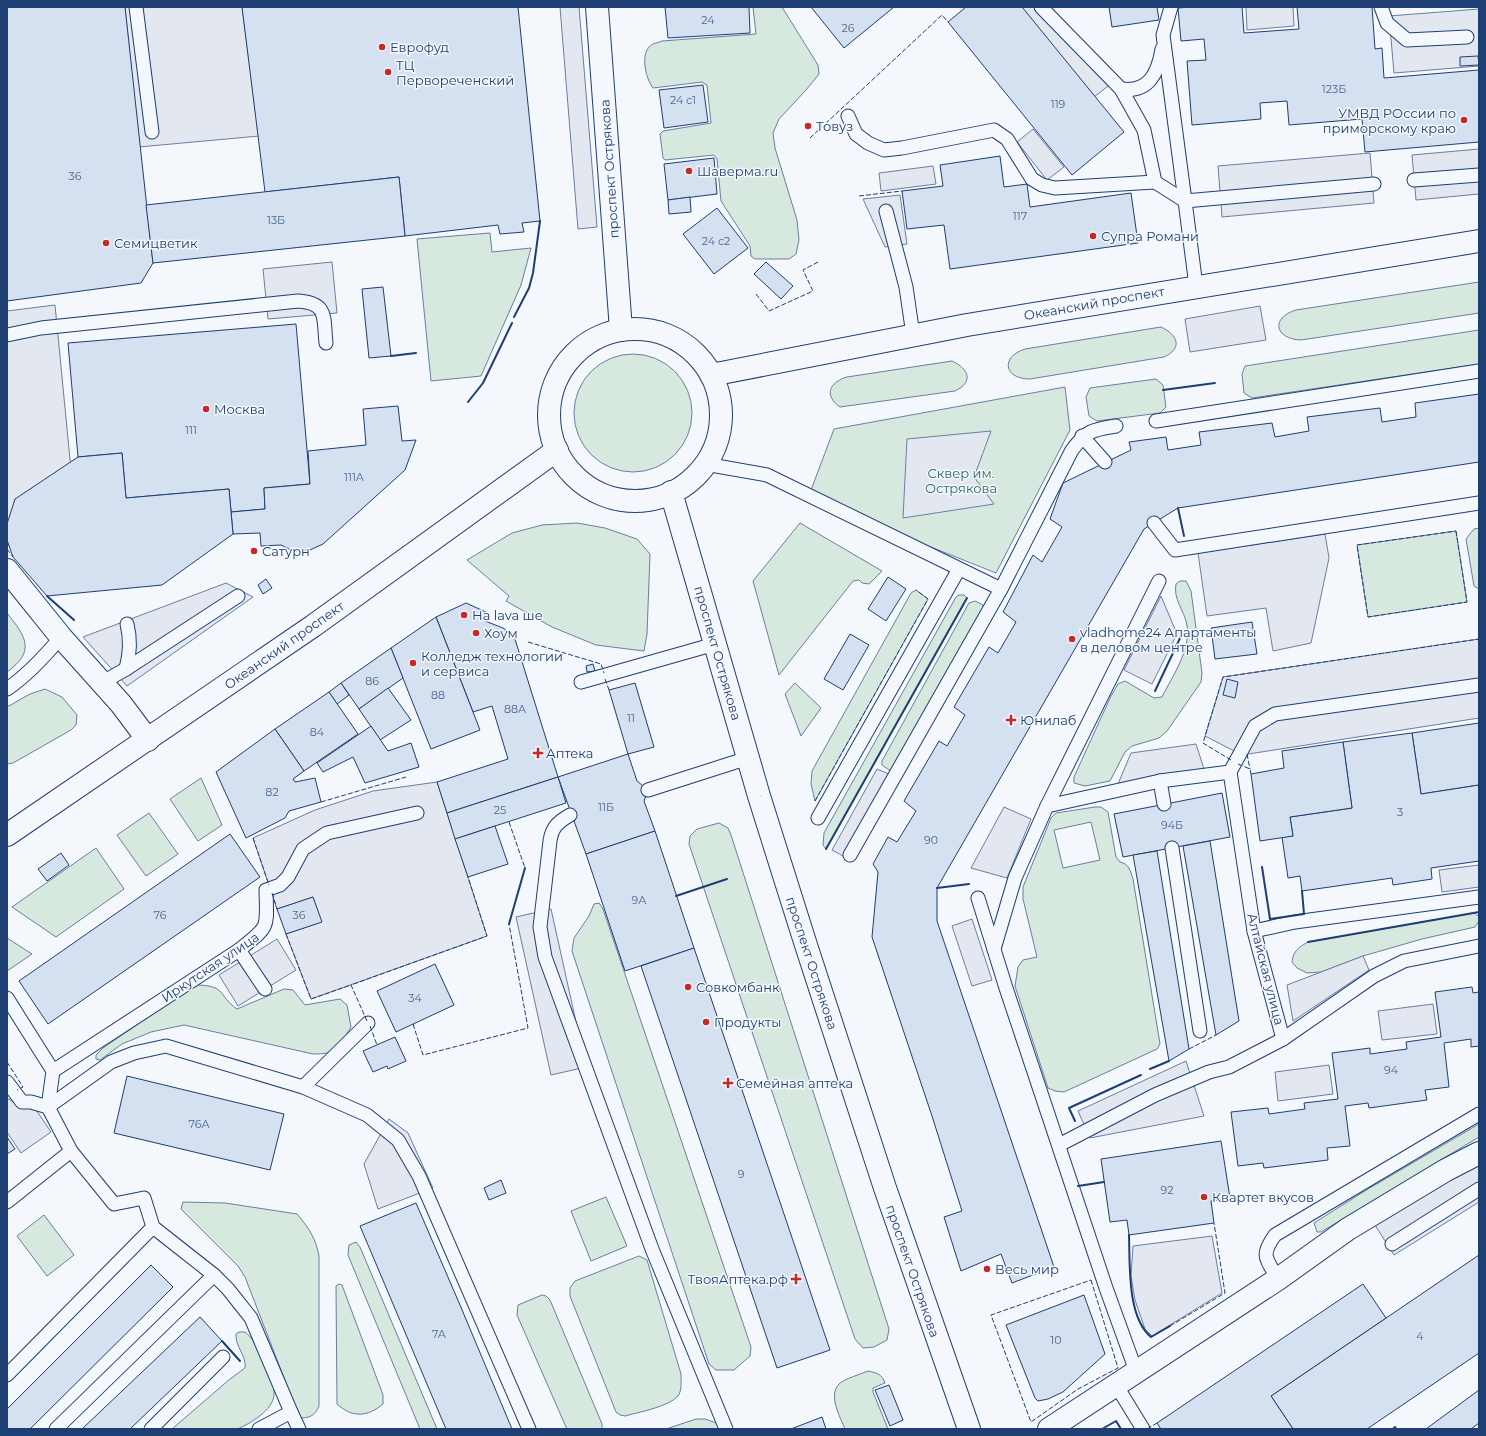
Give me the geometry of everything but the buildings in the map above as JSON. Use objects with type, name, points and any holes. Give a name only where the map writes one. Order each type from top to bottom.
[{"type":"main road","name":"проспект Острякова","points":[[597,7],[621,330]]},
{"type":"main road","name":"Океанский проспект","points":[[711,375],[913,335],[1196,286],[1479,241]]},
{"type":"main road","points":[[621,330],[653,331],[673,338],[699,357],[711,375],[719,397],[720,420],[716,443],[705,464],[690,480],[671,492],[648,499],[623,499],[611,497],[594,490],[579,479],[563,461],[557,450],[551,430],[549,410],[557,379],[568,362],[583,347],[601,336],[621,330]]},
{"type":"main road","name":"Океанский проспект","points":[[7,835],[313,626],[557,450]]},
{"type":"main road","name":"проспект Острякова","points":[[671,492],[748,758],[885,1188],[969,1429]]},
{"type":"main road","points":[[7,570],[61,637],[103,682],[148,740]]},
{"type":"main road","points":[[1049,1429],[1278,1279],[1348,1229],[1446,1170],[1479,1153]]},
{"type":"lane","points":[[136,7],[152,132]]},
{"type":"lane","points":[[1041,7],[1121,89],[1144,130],[1155,182]]},
{"type":"lane","points":[[1121,89],[1131,91],[1140,88],[1151,80],[1156,73],[1171,7]]},
{"type":"lane","points":[[1381,7],[1387,23],[1407,40],[1467,37]]},
{"type":"lane","points":[[1164,35],[1196,286]]},
{"type":"lane","points":[[848,116],[856,134],[868,144],[884,150],[902,148],[994,130],[1007,139],[1032,179],[1042,185],[1054,188],[1155,182],[1185,201],[1374,184]]},
{"type":"lane","points":[[1414,180],[1479,175]]},
{"type":"lane","points":[[886,211],[906,286],[913,335]]},
{"type":"lane","points":[[7,334],[41,328],[298,301],[312,302],[319,307],[322,312],[326,343]]},
{"type":"lane","points":[[1156,421],[1479,371]]},
{"type":"lane","points":[[850,855],[1001,589],[1072,450],[1082,436],[1094,430],[1116,426]]},
{"type":"lane","points":[[1082,436],[1105,462]]},
{"type":"lane","points":[[705,464],[767,475],[1001,589]]},
{"type":"lane","points":[[1154,523],[1174,550],[1479,503]]},
{"type":"lane","points":[[818,818],[959,568]]},
{"type":"lane","points":[[994,949],[1015,878],[1047,806],[1159,581]]},
{"type":"lane","points":[[103,682],[126,669],[238,596]]},
{"type":"lane","points":[[126,669],[130,655],[130,633],[127,624]]},
{"type":"lane","points":[[7,689],[38,664],[61,637]]},
{"type":"lane","points":[[581,682],[715,644]]},
{"type":"lane","points":[[1047,806],[1160,781],[1230,772],[1255,726],[1275,714],[1479,685]]},
{"type":"lane","points":[[648,790],[748,758]]},
{"type":"lane","name":"Алтайская улица","points":[[1059,1145],[1155,1095],[1209,1072],[1229,1067],[1283,1039],[1254,931],[1230,772]]},
{"type":"lane","points":[[1160,781],[1164,804]]},
{"type":"lane","name":"Иркутская улица","points":[[53,1071],[238,950],[263,931],[268,919],[266,890],[280,885],[288,877],[303,849],[327,833],[417,813]]},
{"type":"lane","points":[[570,815],[559,821],[552,830],[550,841],[540,927],[545,957],[652,1249],[726,1429]]},
{"type":"lane","points":[[1172,848],[1200,1031]]},
{"type":"lane","points":[[1254,931],[1295,922],[1479,897]]},
{"type":"lane","points":[[978,898],[1106,1288],[1136,1371]]},
{"type":"lane","points":[[1283,1039],[1374,976],[1404,961],[1479,946]]},
{"type":"lane","points":[[238,950],[265,989]]},
{"type":"lane","points":[[7,998],[53,1071],[48,1107],[71,1151],[114,1204],[144,1198],[153,1227],[214,1275],[228,1289],[251,1318],[299,1429]]},
{"type":"lane","points":[[303,1087],[368,1023]]},
{"type":"lane","points":[[48,1107],[111,1062],[134,1053],[166,1046],[303,1087],[367,1115],[398,1140],[408,1154],[530,1429]]},
{"type":"lane","points":[[7,1082],[22,1102],[30,1102],[48,1107]]},
{"type":"lane","points":[[1278,1279],[1266,1258],[1266,1248],[1275,1235],[1479,1114]]},
{"type":"lane","points":[[7,1202],[71,1151]]},
{"type":"lane","points":[[1392,1244],[1479,1189]]},
{"type":"lane","points":[[7,1375],[153,1227]]},
{"type":"lane","points":[[56,1429],[214,1275]]},
{"type":"lane","points":[[151,1429],[223,1357]]},
{"type":"lane","points":[[1116,1385],[1144,1429]]},
{"type":"lane","points":[[259,1429],[291,1412]]},
{"type":"green space","points":[[753,7],[782,7],[818,65],[819,74],[779,119],[773,133],[775,148],[797,220],[799,240],[796,254],[789,259],[755,259],[751,256],[750,246],[721,201],[717,159],[714,155],[665,160],[663,158],[660,134],[663,131],[711,123],[707,85],[702,82],[653,88],[648,79],[645,67],[645,55],[647,50],[651,45],[662,41],[756,34]]},
{"type":"green space","points":[[490,233],[492,252],[531,248],[521,285],[481,376],[431,381],[417,239]]},
{"type":"green space","points":[[1479,282],[1479,313],[1301,340],[1292,339],[1286,336],[1279,328],[1279,323],[1282,318],[1296,310]]},
{"type":"green space","points":[[1161,327],[1171,334],[1176,342],[1174,350],[1164,357],[1030,379],[1021,378],[1015,375],[1010,372],[1008,367],[1012,357],[1025,349]]},
{"type":"green space","points":[[1479,330],[1479,364],[1252,398],[1244,393],[1242,374],[1245,366]]},
{"type":"green space","points":[[633,354],[656,358],[675,371],[688,390],[692,413],[688,436],[675,455],[656,468],[633,472],[610,468],[591,455],[578,436],[574,413],[578,390],[591,371],[610,358]]},
{"type":"green space","points":[[952,361],[962,368],[967,376],[965,384],[955,391],[840,407],[830,394],[831,389],[836,382],[847,377]]},
{"type":"green space","points":[[1156,379],[1163,385],[1166,407],[1160,413],[1097,421],[1089,416],[1086,397],[1090,388]]},
{"type":"green space","name":"Сквер им. Острякова","points":[[1065,387],[1070,430],[996,573],[808,498],[834,429]]},
{"type":"green space","points":[[577,523],[605,528],[637,539],[650,554],[647,634],[644,651],[596,645],[552,627],[506,601],[509,596],[467,560],[512,533],[542,525]]},
{"type":"green space","points":[[800,523],[882,571],[869,584],[862,583],[859,580],[853,581],[779,675],[753,581]]},
{"type":"green space","points":[[1479,528],[1479,589],[1474,586],[1466,539],[1474,529]]},
{"type":"green space","points":[[1456,531],[1467,602],[1368,617],[1357,545]]},
{"type":"green space","points":[[1180,581],[1186,581],[1191,591],[1202,673],[1201,682],[1167,731],[1159,738],[1132,746],[1125,752],[1110,781],[1085,786],[1074,783],[1074,777],[1118,684],[1125,681],[1154,698],[1162,697],[1176,671],[1184,653],[1188,634],[1186,620],[1177,600],[1175,589],[1176,584]]},
{"type":"green space","points":[[916,590],[928,599],[815,801],[811,784],[812,771],[911,593]]},
{"type":"green space","points":[[959,595],[964,595],[967,598],[826,849],[823,845],[824,833],[956,597]]},
{"type":"green space","points":[[975,601],[983,605],[984,610],[894,768],[889,770],[882,765],[882,761],[969,603]]},
{"type":"green space","points":[[7,613],[23,637],[25,650],[22,657],[7,672]]},
{"type":"green space","points":[[795,683],[821,708],[801,736],[785,694]]},
{"type":"green space","points":[[45,689],[62,697],[77,715],[76,725],[71,730],[13,763],[7,764],[7,707],[30,694]]},
{"type":"green space","points":[[201,778],[222,825],[198,841],[170,799]]},
{"type":"green space","points":[[1095,807],[1101,807],[1108,812],[1116,857],[1120,862],[1127,866],[1133,879],[1160,1044],[1157,1049],[1064,1092],[1055,1091],[1048,1088],[1015,986],[1018,967],[1023,960],[1037,957],[1023,899],[1023,887],[1051,818],[1056,813]],"holes":[[[1091,822],[1100,860],[1063,868],[1054,830]]]},
{"type":"green space","points":[[149,813],[178,854],[146,876],[117,835]]},
{"type":"green space","points":[[719,823],[728,828],[731,835],[889,1329],[887,1340],[874,1347],[863,1348],[855,1339],[689,844],[690,836],[697,829]]},
{"type":"green space","points":[[96,848],[124,889],[56,937],[12,907]]},
{"type":"green space","points":[[599,903],[603,909],[751,1347],[750,1356],[734,1370],[716,1370],[709,1364],[572,951],[574,938],[589,916],[594,904]]},
{"type":"green space","points":[[1475,913],[1479,917],[1479,921],[1475,927],[1422,939],[1363,956],[1321,972],[1307,973],[1297,968],[1292,962],[1297,950],[1308,942]]},
{"type":"green space","points":[[7,938],[32,954],[7,971]]},
{"type":"green space","points":[[198,985],[214,987],[221,992],[237,1009],[284,989],[293,990],[305,1005],[340,999],[347,1005],[351,1027],[337,1048],[328,1053],[322,1054],[313,1054],[184,1025],[151,1032],[122,1044],[100,1060],[96,1059],[96,1055],[103,1048],[188,990]]},
{"type":"green space","points":[[1479,1124],[1479,1137],[1321,1232],[1317,1232],[1314,1223],[1368,1189]]},
{"type":"green space","points":[[606,1197],[627,1246],[591,1261],[571,1211]]},
{"type":"green space","points":[[183,1202],[225,1203],[297,1214],[308,1229],[314,1239],[319,1256],[319,1406],[313,1415],[302,1418],[298,1414],[245,1277],[238,1266],[181,1209]]},
{"type":"green space","points":[[44,1215],[74,1255],[47,1276],[17,1236]]},
{"type":"green space","points":[[356,1242],[360,1247],[437,1429],[420,1429],[348,1255],[349,1245]]},
{"type":"green space","points":[[639,1256],[647,1260],[681,1374],[681,1385],[678,1396],[673,1400],[653,1409],[625,1416],[616,1412],[570,1296],[570,1288],[575,1281]]},
{"type":"green space","points":[[339,1284],[342,1285],[383,1395],[383,1404],[366,1413],[354,1414],[348,1412],[337,1404],[336,1286]]},
{"type":"green space","points":[[542,1295],[546,1296],[550,1300],[602,1424],[602,1429],[567,1429],[566,1427],[517,1315],[518,1305]]},
{"type":"green space","points":[[239,1332],[245,1332],[249,1335],[258,1350],[271,1379],[274,1388],[274,1395],[270,1406],[260,1416],[237,1429],[172,1429],[245,1368],[244,1359],[236,1339],[236,1334]]},
{"type":"green space","points":[[868,1371],[879,1374],[885,1383],[873,1388],[873,1392],[888,1429],[845,1429],[836,1406],[836,1389],[839,1384],[845,1380]]},
{"type":"green space","points":[[696,1419],[705,1419],[719,1424],[720,1429],[666,1429]]},
{"type":"shaded area","points":[[125,7],[242,7],[259,136],[139,147]]},
{"type":"shaded area","points":[[560,7],[579,7],[597,227],[578,229]]},
{"type":"shaded area","points":[[1020,7],[1036,7],[1112,83],[1094,97]]},
{"type":"shaded area","points":[[1246,7],[1293,7],[1294,26],[1247,30]]},
{"type":"shaded area","points":[[1479,9],[1479,66],[1394,73],[1389,16]]},
{"type":"shaded area","points":[[1033,129],[1064,167],[1047,180],[1017,142]]},
{"type":"shaded area","points":[[1479,149],[1479,194],[1416,200],[1412,155]]},
{"type":"shaded area","points":[[1370,153],[1374,203],[1222,217],[1218,166]]},
{"type":"shaded area","points":[[933,166],[936,184],[881,191],[879,173]]},
{"type":"shaded area","points":[[900,195],[907,244],[885,247],[863,199]]},
{"type":"shaded area","points":[[332,262],[337,313],[268,319],[263,269]]},
{"type":"shaded area","points":[[55,305],[72,480],[49,592],[7,543],[7,311]]},
{"type":"shaded area","points":[[1260,306],[1266,340],[1190,352],[1185,319]]},
{"type":"shaded area","points":[[991,431],[974,477],[994,504],[903,518],[907,439]]},
{"type":"shaded area","points":[[1325,534],[1329,558],[1311,643],[1273,651],[1266,608],[1207,616],[1198,553]]},
{"type":"shaded area","points":[[226,583],[253,597],[127,686],[83,637]]},
{"type":"shaded area","points":[[1161,596],[1177,634],[1152,684],[1124,670]]},
{"type":"shaded area","points":[[1479,639],[1479,718],[1242,755],[1205,736],[1223,677]]},
{"type":"shaded area","points":[[1196,744],[1204,769],[1118,784],[1131,753]]},
{"type":"shaded area","points":[[877,769],[889,774],[843,856],[832,850]]},
{"type":"shaded area","points":[[437,782],[487,936],[311,999],[286,934],[321,922],[313,897],[277,909],[253,838],[315,810],[373,791]]},
{"type":"shaded area","points":[[1004,807],[1031,819],[1007,878],[971,868]]},
{"type":"shaded area","points":[[1479,865],[1479,887],[1442,892],[1439,870]]},
{"type":"shaded area","points":[[551,909],[586,1067],[551,1075],[516,917]]},
{"type":"shaded area","points":[[972,919],[992,980],[972,986],[952,926]]},
{"type":"shaded area","points":[[277,939],[296,970],[238,1006],[219,975]]},
{"type":"shaded area","points":[[1363,956],[1369,970],[1293,1021],[1287,985]]},
{"type":"shaded area","points":[[1433,1004],[1437,1034],[1382,1040],[1378,1011]]},
{"type":"shaded area","points":[[1186,1061],[1204,1116],[1090,1138],[1078,1111]]},
{"type":"shaded area","points":[[1329,1065],[1333,1094],[1278,1101],[1275,1072]]},
{"type":"shaded area","points":[[9,1099],[18,1106],[34,1107],[51,1132],[21,1153],[7,1132],[7,1100]]},
{"type":"shaded area","points":[[389,1119],[408,1133],[433,1188],[378,1209],[364,1164]]},
{"type":"shaded area","points":[[1479,1160],[1479,1202],[1394,1255],[1375,1225]]},
{"type":"shaded area","points":[[1212,1236],[1222,1293],[1152,1336],[1145,1329],[1135,1300],[1131,1276],[1133,1246]]},
{"type":"fence","points":[[810,138],[942,15],[948,22]]},
{"type":"fence","points":[[859,196],[902,191]]},
{"type":"fence","points":[[756,294],[769,311],[813,291],[803,270],[820,261]]},
{"type":"fence","points":[[1456,531],[1467,602],[1368,617],[1357,545],[1456,531]]},
{"type":"fence","points":[[7,549],[13,557]]},
{"type":"fence","points":[[815,801],[928,599],[916,590]]},
{"type":"fence","points":[[1231,760],[1203,743],[1223,677],[1479,639]]},
{"type":"fence","points":[[528,642],[601,664],[604,673]]},
{"type":"fence","points":[[605,679],[609,690]]},
{"type":"fence","points":[[1247,754],[1250,769]]},
{"type":"fence","points":[[1238,764],[1250,769],[1251,774]]},
{"type":"fence","points":[[321,802],[406,777]]},
{"type":"fence","points":[[509,822],[525,868]]},
{"type":"fence","points":[[253,838],[269,885]]},
{"type":"fence","points":[[367,1021],[351,985],[487,936],[468,877]]},
{"type":"fence","points":[[272,893],[277,909]]},
{"type":"fence","points":[[413,1024],[423,1055],[528,1028],[509,924]]},
{"type":"fence","points":[[286,934],[311,999],[351,985]]},
{"type":"fence","points":[[370,1026],[377,1045]]},
{"type":"fence","points":[[1189,1049],[1216,1035]]},
{"type":"fence","points":[[7,1062],[23,1087],[17,1090]]},
{"type":"fence","points":[[1170,1326],[1225,1293],[1214,1223]]},
{"type":"fence","points":[[1091,1280],[1118,1368],[1078,1389],[1031,1422],[991,1315],[1091,1280]]},
{"type":"fence","points":[[1147,1429],[1157,1423]]},
{"type":"wall","points":[[1449,7],[1458,7]]},
{"type":"wall","points":[[514,317],[529,288],[533,273],[540,221]]},
{"type":"wall","points":[[468,402],[483,383],[512,323]]},
{"type":"wall","points":[[391,356],[416,353]]},
{"type":"wall","points":[[1163,390],[1215,383]]},
{"type":"wall","points":[[1178,508],[1184,536]]},
{"type":"wall","points":[[47,596],[74,620]]},
{"type":"wall","points":[[826,849],[967,598]]},
{"type":"wall","points":[[1155,691],[1182,634]]},
{"type":"wall","points":[[1262,867],[1270,919],[1304,914],[1302,891]]},
{"type":"wall","points":[[509,924],[525,868]]},
{"type":"wall","points":[[676,896],[727,879]]},
{"type":"wall","points":[[937,888],[969,884]]},
{"type":"wall","points":[[1308,942],[1479,912]]},
{"type":"wall","points":[[1150,1069],[1169,1061]]},
{"type":"wall","points":[[1075,1121],[1069,1108],[1141,1075]]},
{"type":"wall","points":[[1078,1186],[1104,1182]]},
{"type":"wall","points":[[1129,1235],[1131,1290],[1138,1317],[1143,1328],[1151,1337],[1170,1326]]},
{"type":"wall","points":[[222,1341],[240,1361]]},
{"type":"wall","points":[[1102,1429],[1116,1421],[1121,1429]]},
{"type":"wall","points":[[1393,1429],[1395,1427],[1396,1429]]},
{"type":"place","name":"Еврофуд","points":[[382,47]]},
{"type":"place","name":"ТЦ Первореченский","points":[[388,72]]},
{"type":"place","name":"УМВД РОссии по приморскому краю","points":[[1464,120]]},
{"type":"place","name":"Товуз","points":[[808,126]]},
{"type":"place","name":"Шаверма.ru","points":[[689,171]]},
{"type":"place","name":"Супра Романи","points":[[1093,236]]},
{"type":"place","name":"Семицветик","points":[[106,243]]},
{"type":"place","name":"Москва","points":[[206,409]]},
{"type":"place","name":"Сатурн","points":[[254,551]]},
{"type":"place","name":"На lava ше","points":[[464,615]]},
{"type":"place","name":"Хоум","points":[[476,633]]},
{"type":"place","name":"vladhome24 Апартаменты в деловом центре","points":[[1072,639]]},
{"type":"place","name":"Колледж технологии и сервиса","points":[[413,663]]},
{"type":"place","name":"Юнилаб","points":[[1011,720]]},
{"type":"place","name":"Аптека","points":[[538,753]]},
{"type":"place","name":"Совкомбанк","points":[[688,987]]},
{"type":"place","name":"Продукты","points":[[706,1022]]},
{"type":"place","name":"Семейная аптека","points":[[728,1083]]},
{"type":"place","name":"Квартет вкусов","points":[[1204,1197]]},
{"type":"place","name":"Весь мир","points":[[987,1269]]},
{"type":"place","name":"ТвояАптека.рф","points":[[796,1279]]}]
